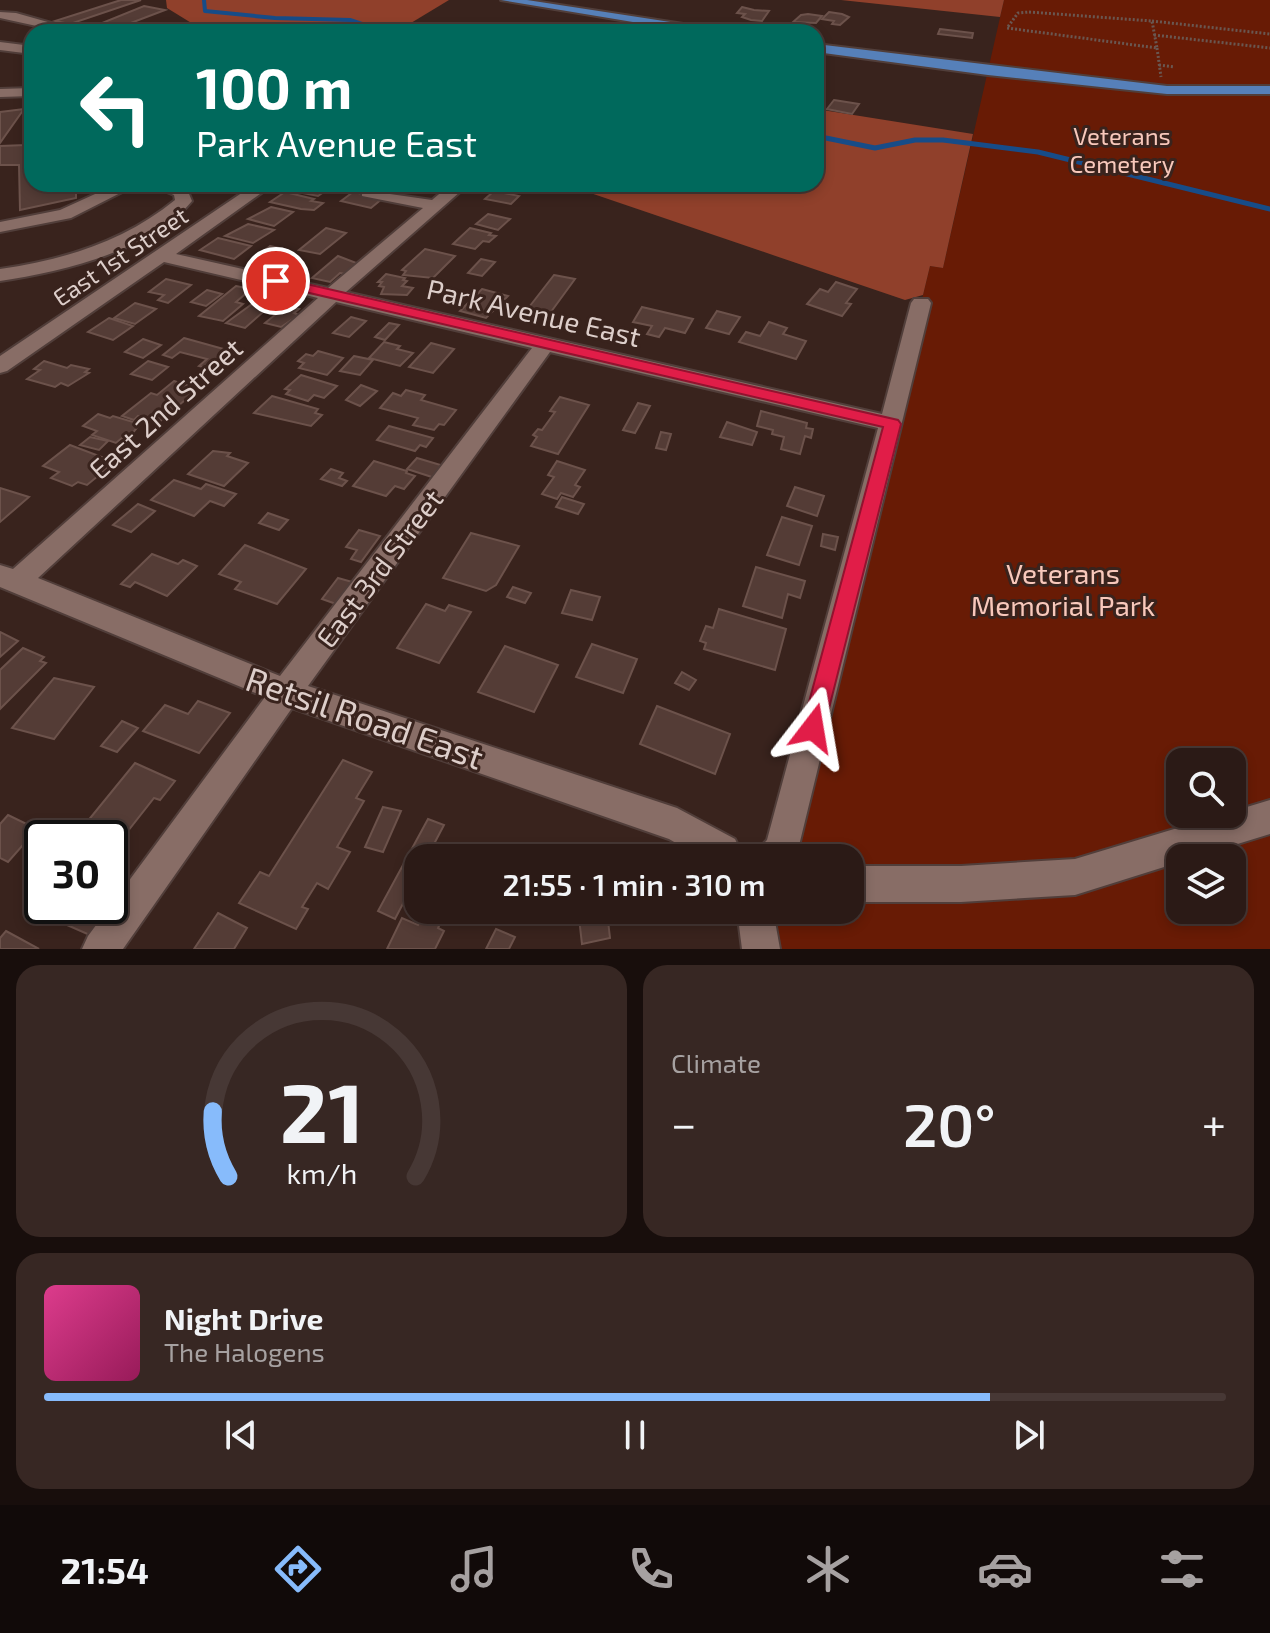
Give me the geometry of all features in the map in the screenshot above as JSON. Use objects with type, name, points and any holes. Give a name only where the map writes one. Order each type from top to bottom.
[{"type":"main road","points":[[506,0],[666,24]]},
{"type":"main road","points":[[824,49],[1163,90],[1270,90]]},
{"type":"street","points":[[0,15],[46,24]]},
{"type":"street","points":[[0,49],[24,50]]},
{"type":"street","points":[[0,93],[24,92]]},
{"type":"street","points":[[0,227],[65,214],[113,192]]},
{"type":"street","points":[[0,275],[108,248],[168,216],[184,201],[181,192]]},
{"type":"street","name":"East 1st Street","points":[[0,366],[255,192]]},
{"type":"street","name":"East 2nd Street","points":[[9,579],[452,192]]},
{"type":"street","points":[[368,193],[435,206]]},
{"type":"street","name":"Park Avenue East","points":[[108,248],[333,294],[892,424]]},
{"type":"street","points":[[784,844],[921,303]]},
{"type":"street","name":"East 3rd Street","points":[[101,949],[286,692],[546,343]]},
{"type":"street","name":"Retsil Road East","points":[[9,579],[286,692],[677,825],[711,844]]},
{"type":"street","points":[[864,884],[961,884],[1075,877],[1270,817]]},
{"type":"street","points":[[757,924],[761,949]]},
{"type":"path","points":[[1157,48],[1007,28],[1018,13],[1029,12],[1270,34]]},
{"type":"path","points":[[1152,21],[1163,90]]},
{"type":"path","points":[[1154,35],[1270,48],[1264,33]]},
{"type":"path","points":[[1159,65],[1174,67]]},
{"type":"green space","name":"Veterans Memorial Park","points":[[1004,0],[1270,0],[1270,949],[761,949],[757,924],[864,924],[864,844],[777,844],[892,424],[930,266],[943,268]]},
{"type":"shaded area","points":[[166,0],[449,0],[409,24],[193,24],[167,8]]},
{"type":"shaded area","points":[[841,0],[1004,0],[1000,17]]},
{"type":"shaded area","points":[[824,110],[973,134],[943,268],[930,266],[923,295],[905,300],[588,192],[824,192]]},
{"type":"building","points":[[121,0],[141,0],[70,24],[55,21]]},
{"type":"building","points":[[144,6],[165,10],[128,24],[102,23]]},
{"type":"building","points":[[742,7],[769,11],[762,21],[751,20],[742,17],[745,14],[737,13]]},
{"type":"building","points":[[829,12],[849,17],[840,25],[832,24],[834,21],[822,19]]},
{"type":"building","points":[[801,15],[822,16],[816,23],[793,22]]},
{"type":"building","points":[[940,29],[973,33],[972,38],[938,34]]},
{"type":"building","points":[[834,100],[859,104],[852,114],[827,109]]},
{"type":"building","points":[[24,109],[0,143],[0,112]]},
{"type":"building","points":[[24,145],[24,192],[76,192],[76,198],[20,210],[19,165],[0,165],[0,146]]},
{"type":"building","points":[[285,192],[323,203],[314,210],[270,202]]},
{"type":"building","points":[[297,192],[324,192],[318,196]]},
{"type":"building","points":[[353,192],[383,198],[371,208],[341,201]]},
{"type":"building","points":[[493,192],[519,196],[511,204],[485,199]]},
{"type":"building","points":[[271,207],[293,212],[274,226],[248,219]]},
{"type":"building","points":[[488,214],[510,219],[498,230],[476,224]]},
{"type":"building","points":[[248,224],[274,230],[253,243],[225,236]]},
{"type":"building","points":[[326,228],[346,233],[320,254],[299,250]]},
{"type":"building","points":[[470,228],[496,236],[489,242],[483,241],[475,249],[453,244]]},
{"type":"building","points":[[218,238],[251,246],[234,259],[200,250]]},
{"type":"building","points":[[270,246],[284,249],[261,267],[248,264]]},
{"type":"building","points":[[425,249],[455,256],[433,278],[403,275],[406,271],[402,270]]},
{"type":"building","points":[[338,256],[359,264],[330,282],[312,278]]},
{"type":"building","points":[[481,259],[495,262],[482,276],[468,273]]},
{"type":"building","points":[[386,274],[405,278],[403,280],[407,281],[402,286],[413,288],[407,295],[381,294],[384,287],[379,286],[382,282],[378,282]]},
{"type":"building","points":[[554,275],[575,279],[548,316],[526,311]]},
{"type":"building","points":[[166,279],[191,285],[168,303],[158,300],[164,295],[149,292]]},
{"type":"building","points":[[836,282],[857,289],[846,303],[851,304],[842,316],[807,304],[820,289],[828,292]]},
{"type":"building","points":[[236,286],[251,289],[236,302],[243,304],[223,321],[199,316]]},
{"type":"building","points":[[482,289],[508,296],[486,318],[460,311]]},
{"type":"building","points":[[207,290],[222,294],[206,306],[191,302]]},
{"type":"building","points":[[256,301],[271,305],[245,328],[226,323]]},
{"type":"building","points":[[135,303],[156,309],[135,324],[114,318]]},
{"type":"building","points":[[286,306],[299,309],[294,313],[299,315],[281,327],[265,323]]},
{"type":"building","points":[[642,307],[693,319],[685,333],[665,328],[659,337],[647,334],[652,326],[633,322]]},
{"type":"building","points":[[717,311],[740,317],[729,334],[706,328]]},
{"type":"building","points":[[351,317],[366,321],[349,337],[333,333]]},
{"type":"building","points":[[109,318],[133,326],[113,340],[88,332]]},
{"type":"building","points":[[769,322],[787,328],[783,334],[806,341],[796,359],[739,342],[746,332],[760,336]]},
{"type":"building","points":[[389,323],[399,325],[385,340],[375,337]]},
{"type":"building","points":[[184,338],[238,353],[225,365],[219,363],[211,369],[199,366],[207,359],[180,352],[172,358],[163,355]]},
{"type":"building","points":[[143,339],[161,345],[143,358],[125,352]]},
{"type":"building","points":[[384,342],[413,353],[400,366],[369,358]]},
{"type":"building","points":[[431,343],[454,349],[433,373],[409,367]]},
{"type":"building","points":[[318,351],[343,358],[327,375],[299,368],[304,363],[298,361],[306,354],[313,356]]},
{"type":"building","points":[[354,356],[373,360],[360,375],[340,371]]},
{"type":"building","points":[[44,361],[67,368],[71,365],[89,369],[85,372],[89,373],[68,386],[61,383],[55,387],[27,379],[40,370],[34,369]]},
{"type":"building","points":[[148,361],[168,367],[152,380],[131,374]]},
{"type":"building","points":[[301,375],[337,386],[324,398],[314,395],[308,401],[286,394],[290,390],[285,389]]},
{"type":"building","points":[[174,381],[198,389],[158,423],[138,416],[134,420],[122,416],[151,393],[157,395]]},
{"type":"building","points":[[361,385],[377,391],[360,406],[346,400]]},
{"type":"building","points":[[406,390],[425,395],[421,400],[456,410],[444,425],[439,424],[434,430],[413,425],[418,418],[380,408],[393,393],[401,396]]},
{"type":"building","points":[[272,396],[318,409],[315,413],[322,415],[311,426],[254,413]]},
{"type":"building","points":[[560,397],[589,405],[558,454],[531,446],[537,437],[533,435],[538,429],[542,430],[555,412],[550,411]]},
{"type":"building","points":[[638,403],[650,406],[635,433],[623,430]]},
{"type":"building","points":[[761,411],[807,423],[806,428],[813,429],[811,438],[805,436],[800,454],[781,449],[784,437],[757,426]]},
{"type":"building","points":[[98,414],[140,424],[127,440],[122,438],[116,443],[92,435],[97,431],[83,426]]},
{"type":"building","points":[[727,422],[757,432],[752,445],[720,437]]},
{"type":"building","points":[[389,426],[433,438],[426,447],[420,445],[415,451],[377,440]]},
{"type":"building","points":[[661,432],[671,434],[666,450],[656,448]]},
{"type":"building","points":[[90,437],[108,441],[99,450],[80,445]]},
{"type":"building","points":[[70,445],[115,462],[87,485],[78,482],[72,486],[51,478],[59,472],[43,466]]},
{"type":"building","points":[[213,451],[230,453],[227,456],[248,463],[224,486],[188,474]]},
{"type":"building","points":[[417,458],[444,466],[435,478],[407,469]]},
{"type":"building","points":[[374,461],[415,476],[404,489],[395,486],[386,496],[353,486]]},
{"type":"building","points":[[557,461],[585,470],[575,485],[580,487],[573,497],[561,493],[557,499],[542,494],[554,477],[548,475]]},
{"type":"building","points":[[331,469],[343,473],[339,478],[347,481],[342,486],[321,479]]},
{"type":"building","points":[[174,480],[201,489],[206,484],[236,494],[224,506],[210,501],[194,516],[151,500]]},
{"type":"building","points":[[795,487],[824,496],[817,516],[787,506]]},
{"type":"building","points":[[0,488],[29,497],[0,522]]},
{"type":"building","points":[[562,497],[584,504],[578,514],[556,507]]},
{"type":"building","points":[[138,504],[155,511],[131,532],[113,525]]},
{"type":"building","points":[[268,513],[288,520],[279,530],[259,523]]},
{"type":"building","points":[[782,517],[812,526],[799,565],[767,555]]},
{"type":"building","points":[[359,530],[380,536],[361,562],[351,559],[357,550],[346,547]]},
{"type":"building","points":[[471,533],[519,546],[496,585],[486,591],[443,578]]},
{"type":"building","points":[[823,534],[838,537],[835,550],[821,546]]},
{"type":"building","points":[[245,545],[306,569],[277,604],[235,589],[241,582],[219,574]]},
{"type":"building","points":[[152,554],[178,564],[183,560],[197,566],[167,596],[135,582],[130,587],[121,584]]},
{"type":"building","points":[[756,567],[805,581],[800,598],[788,594],[782,618],[743,606]]},
{"type":"building","points":[[338,578],[356,583],[339,605],[322,599]]},
{"type":"building","points":[[513,587],[531,593],[525,603],[507,597]]},
{"type":"building","points":[[571,590],[600,597],[592,620],[562,613]]},
{"type":"building","points":[[426,604],[445,611],[449,605],[471,612],[439,663],[397,648]]},
{"type":"building","points":[[719,609],[786,629],[775,670],[704,649],[706,643],[700,641],[706,626],[713,628]]},
{"type":"building","points":[[0,632],[18,641],[0,657]]},
{"type":"building","points":[[592,644],[637,659],[623,693],[576,677]]},
{"type":"building","points":[[505,646],[558,665],[534,712],[478,692]]},
{"type":"building","points":[[23,648],[44,657],[40,661],[46,663],[0,709],[0,670]]},
{"type":"building","points":[[682,672],[696,680],[689,690],[675,683]]},
{"type":"building","points":[[54,678],[94,687],[54,739],[12,728]]},
{"type":"building","points":[[198,701],[230,713],[199,753],[143,731],[165,705],[188,714]]},
{"type":"building","points":[[657,706],[730,734],[715,774],[640,744]]},
{"type":"building","points":[[122,721],[138,728],[117,752],[101,746]]},
{"type":"building","points":[[343,760],[372,772],[356,798],[364,801],[337,847],[350,852],[328,889],[317,883],[302,907],[308,909],[296,929],[239,903],[260,872],[269,876]]},
{"type":"building","points":[[135,763],[175,781],[160,800],[154,798],[128,831],[128,820],[89,820]]},
{"type":"building","points":[[383,807],[401,811],[383,852],[365,847]]},
{"type":"building","points":[[8,815],[24,823],[24,844],[8,862],[0,858],[0,824]]},
{"type":"building","points":[[428,819],[444,825],[434,844],[414,844]]},
{"type":"building","points":[[404,863],[404,902],[395,919],[378,911]]},
{"type":"building","points":[[218,913],[247,928],[234,949],[194,949]]},
{"type":"building","points":[[402,918],[404,924],[440,924],[438,928],[444,931],[435,949],[387,949]]},
{"type":"building","points":[[65,924],[100,924],[92,936]]},
{"type":"building","points":[[580,924],[608,924],[610,938],[582,944]]},
{"type":"building","points":[[496,929],[515,937],[509,949],[486,949]]},
{"type":"building","points":[[6,931],[39,949],[0,949],[0,938]]},
{"type":"waterway","points":[[204,0],[205,11],[275,18],[350,20],[362,24]]},
{"type":"waterway","points":[[824,138],[875,148],[915,140],[943,140],[1038,152],[1270,209]]},
{"type":"route","points":[[276,281],[892,424],[813,728]]},
{"type":"park label","name":"Veterans Cemetery","points":[[1122,149]]}]
